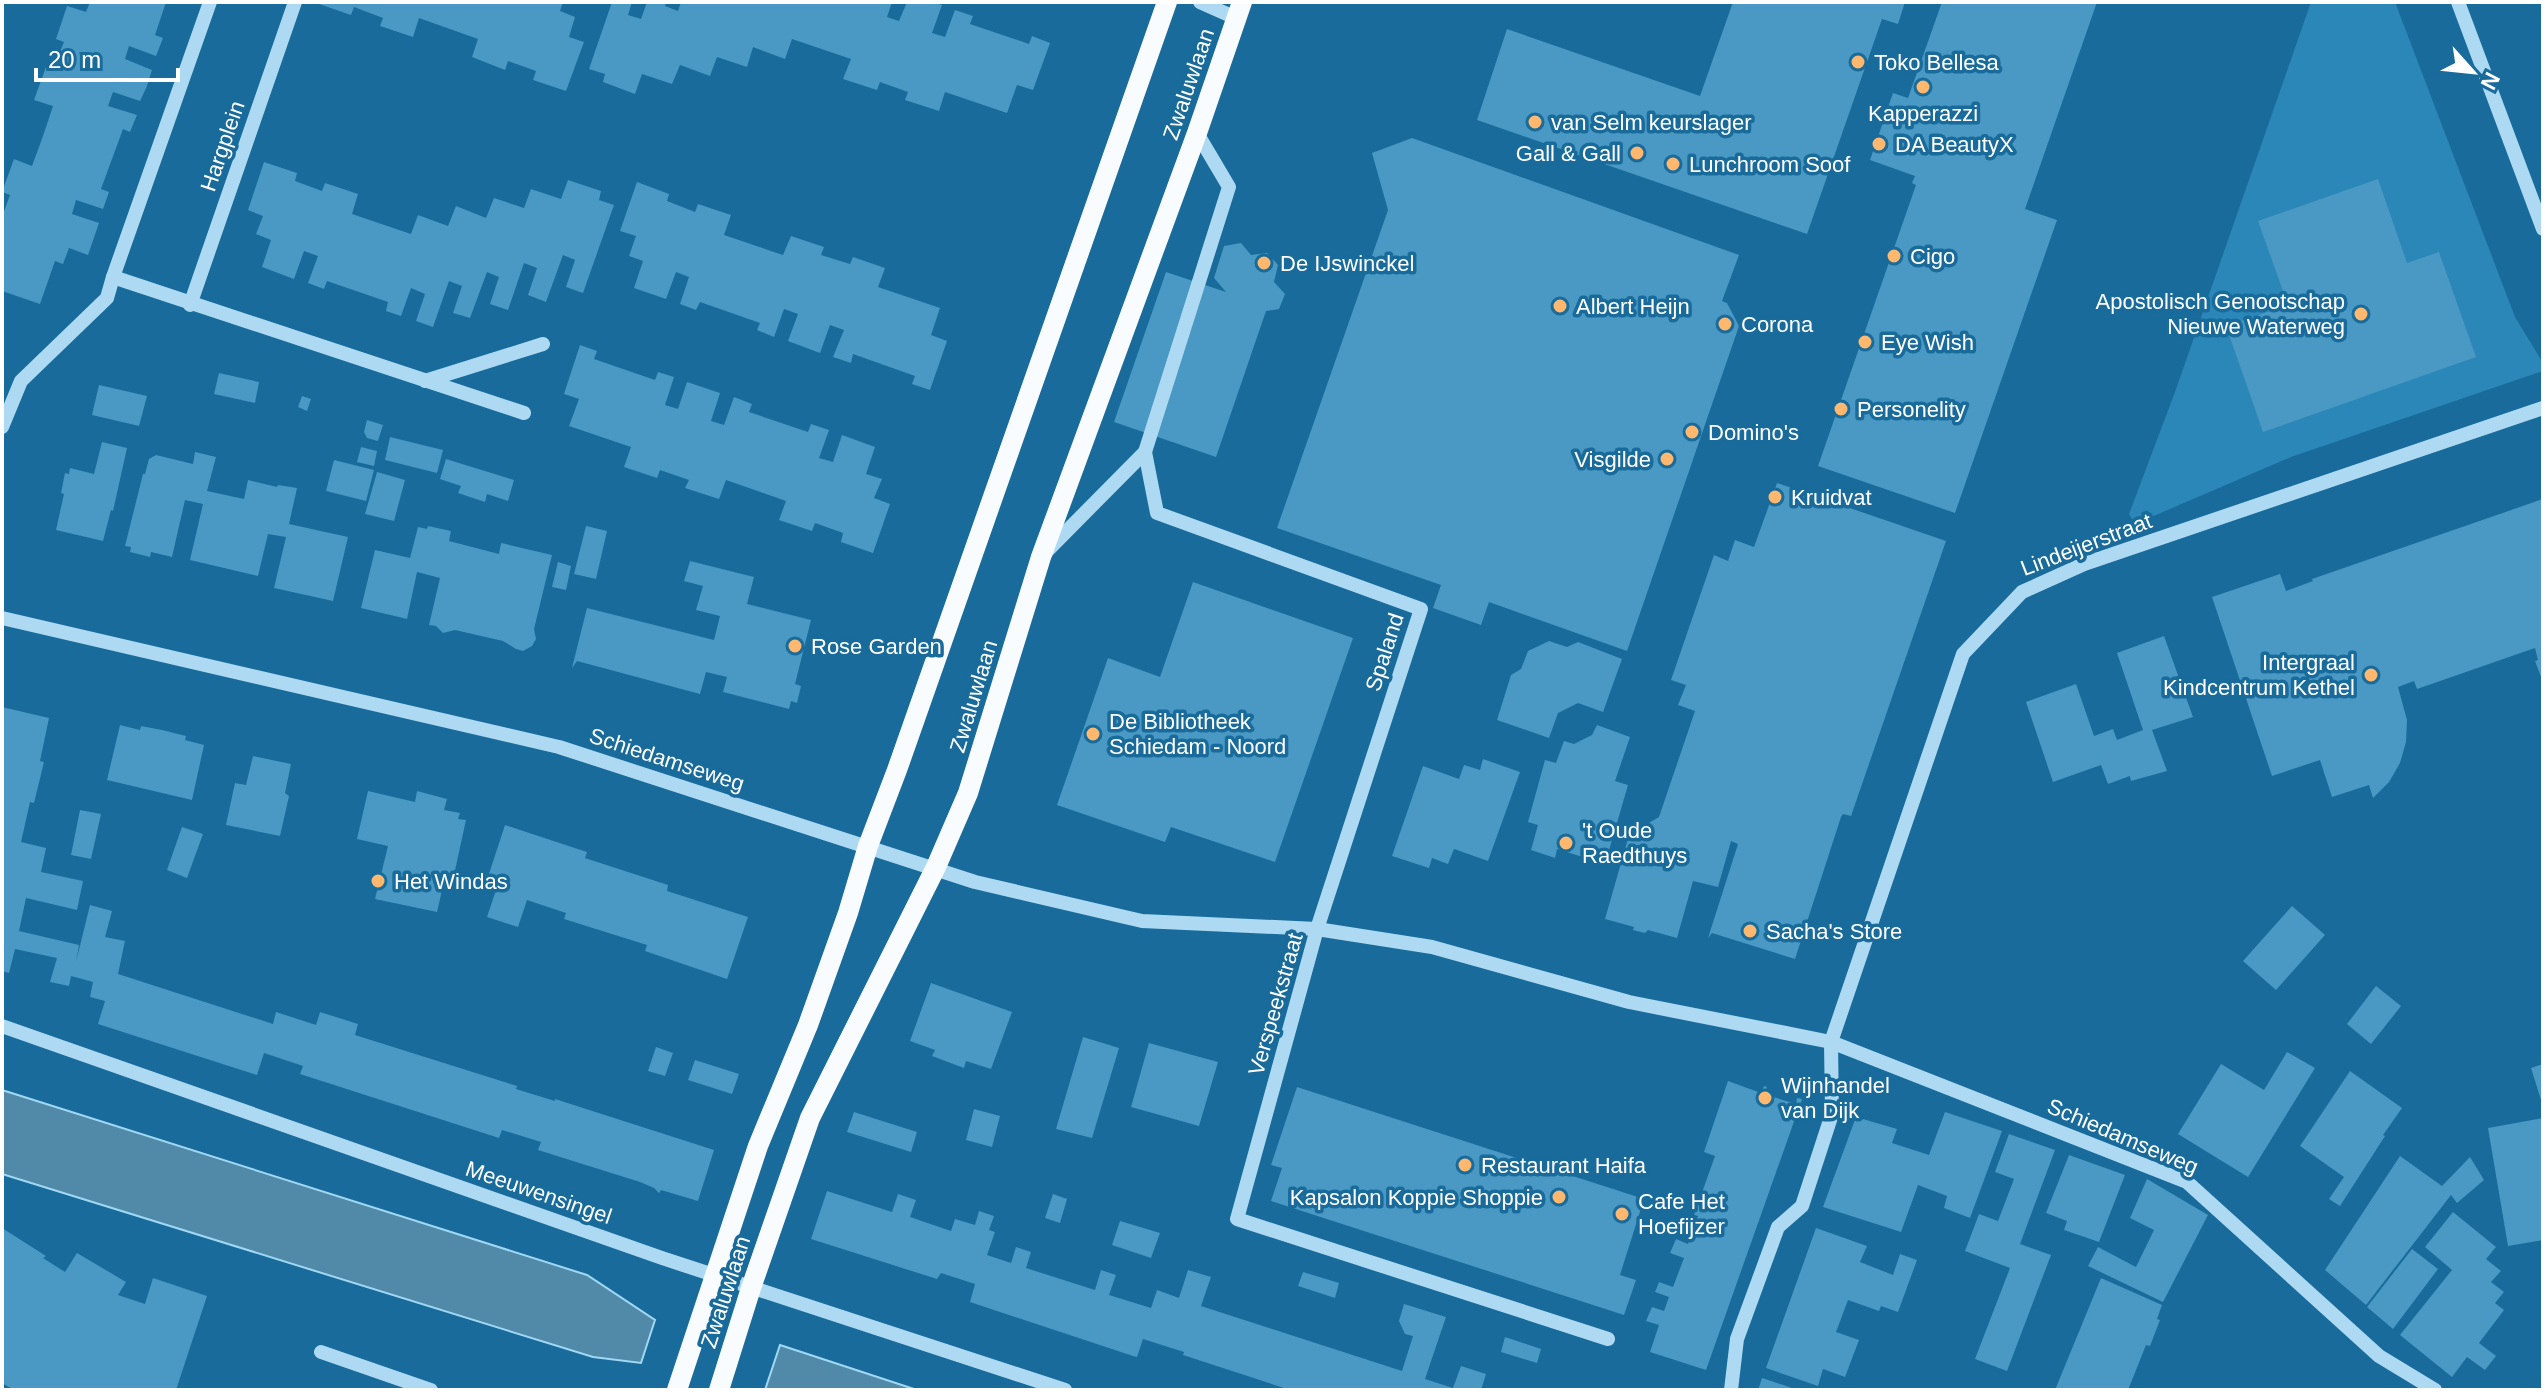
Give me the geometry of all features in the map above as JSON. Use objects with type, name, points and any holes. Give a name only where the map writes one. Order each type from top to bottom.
[{"type":"main road","name":"Zwaluwlaan","points":[[677,1390],[758,1146],[818,997],[868,846],[1167,2]]},
{"type":"main road","name":"Zwaluwlaan","points":[[719,1390],[810,1118],[936,867],[968,793],[1041,557],[1239,10]]},
{"type":"street","points":[[2,427],[21,381],[107,298],[210,2]]},
{"type":"street","name":"Hargplein","points":[[190,305],[295,2]]},
{"type":"street","points":[[1200,2],[1239,10]]},
{"type":"street","points":[[2458,2],[2543,229]]},
{"type":"street","points":[[1041,557],[1145,452],[1229,187],[1197,133]]},
{"type":"street","points":[[113,277],[524,413]]},
{"type":"street","points":[[425,381],[543,344]]},
{"type":"street","name":"Lindeijerstraat","points":[[1731,1390],[1737,1339],[1778,1227],[1802,1206],[1832,1114],[1831,1042],[1963,654],[2022,592],[2084,564],[2543,408]]},
{"type":"street","name":"Spaland","points":[[1145,452],[1157,513],[1421,609],[1317,929]]},
{"type":"street","name":"Schiedamseweg","points":[[2,618],[559,747],[975,882],[1142,921],[1317,929]]},
{"type":"street","name":"Verspeekstraat","points":[[1608,1339],[1237,1219],[1317,929],[1432,947],[1629,1002],[1831,1042]]},
{"type":"street","name":"Meeuwensingel","points":[[2,1026],[713,1275],[1065,1390]]},
{"type":"street","name":"Schiedamseweg","points":[[1831,1042],[2187,1182],[2379,1356],[2435,1390]]},
{"type":"street","points":[[321,1352],[431,1390]]},
{"type":"shaded area","points":[[2311,2],[2395,2],[2515,317],[2543,363],[2543,371],[2291,457],[2135,524],[2129,514],[2175,392]]},
{"type":"shaded area","points":[[2,1090],[587,1275],[655,1320],[641,1363],[593,1357],[2,1174]]},
{"type":"shaded area","points":[[780,1345],[917,1390],[765,1390]]},
{"type":"building","points":[[90,2],[166,2],[155,35],[163,38],[156,56],[129,46],[125,59],[152,70],[147,86],[140,101],[113,92],[108,106],[137,115],[130,132],[123,129],[101,189],[109,192],[103,209],[76,200],[72,214],[99,223],[88,255],[69,248],[63,264],[55,261],[40,304],[2,291],[2,217],[10,195],[2,192],[14,159],[32,166],[43,136],[53,106],[34,100],[46,67],[53,69],[64,42],[56,39],[67,6],[86,12]]},
{"type":"building","points":[[320,2],[563,2],[560,11],[575,17],[569,37],[584,42],[566,91],[533,80],[536,71],[508,61],[505,70],[472,57],[478,39],[419,18],[413,37],[380,26],[383,18],[354,7],[351,15]]},
{"type":"building","points":[[612,2],[632,2],[628,15],[641,19],[647,2],[666,2],[665,6],[678,11],[681,2],[892,2],[887,17],[899,21],[907,2],[932,2],[942,5],[932,33],[945,37],[955,10],[973,16],[970,24],[1029,44],[1032,36],[1050,43],[1033,90],[1017,85],[1007,113],[945,92],[939,111],[905,100],[908,92],[880,82],[877,90],[843,79],[851,59],[792,39],[785,59],[753,47],[747,67],[717,57],[710,76],[680,65],[672,84],[642,74],[635,94],[603,82],[605,74],[589,69]]},
{"type":"building","points":[[1733,2],[1905,2],[1898,24],[1882,19],[1807,234],[1477,120],[1507,29],[1700,96]]},
{"type":"building","points":[[1942,2],[2097,2],[2025,209],[2057,220],[1955,513],[1818,466],[1916,185],[1912,183],[1915,176],[1870,160],[1893,93],[1908,98]]},
{"type":"building","points":[[1412,138],[1739,255],[1722,301],[1727,303],[1739,326],[1627,651],[1489,602],[1481,625],[1433,608],[1441,585],[1277,528],[1388,210],[1372,153]]},
{"type":"building","points":[[264,162],[297,173],[295,181],[322,191],[325,183],[358,194],[352,214],[411,234],[418,215],[448,226],[456,206],[486,218],[494,198],[524,208],[531,189],[561,199],[568,180],[601,191],[599,200],[614,205],[583,293],[566,287],[575,260],[563,255],[546,302],[528,295],[537,268],[524,263],[508,310],[490,304],[499,277],[487,272],[470,318],[453,313],[462,286],[449,281],[433,327],[416,321],[425,294],[411,288],[401,316],[386,311],[388,302],[327,281],[324,289],[308,283],[318,256],[304,251],[294,279],[262,267],[271,240],[256,234],[263,216],[248,210]]},
{"type":"building","name":"Apostolisch Genootschap Nieuwe Waterweg","points":[[2378,179],[2407,263],[2439,252],[2476,357],[2263,432],[2226,326],[2288,305],[2258,221]]},
{"type":"building","points":[[637,182],[669,194],[667,201],[695,212],[698,204],[731,215],[724,235],[783,255],[791,236],[824,247],[821,255],[850,264],[853,257],[885,268],[878,287],[940,308],[931,335],[947,341],[930,390],[912,384],[915,376],[853,354],[851,363],[833,357],[844,330],[830,325],[820,353],[788,341],[798,314],[784,309],[774,337],[757,330],[760,323],[700,302],[696,310],[680,304],[689,277],[676,272],[666,299],[634,288],[643,261],[629,256],[636,236],[620,231]]},
{"type":"building","points":[[1241,243],[1251,255],[1267,253],[1278,265],[1274,282],[1285,294],[1279,309],[1266,311],[1216,457],[1114,422],[1166,272],[1226,292],[1214,278],[1224,246]]},
{"type":"building","points":[[580,345],[597,351],[594,359],[655,380],[658,372],[674,377],[665,405],[678,409],[687,382],[720,393],[711,421],[724,425],[734,397],[752,404],[749,412],[808,432],[811,424],[829,430],[819,458],[833,462],[842,435],[875,447],[866,474],[882,479],[874,498],[890,504],[873,553],[841,542],[843,533],[815,523],[812,531],[779,520],[786,501],[726,480],[719,499],[685,488],[689,480],[660,470],[657,478],[624,467],[631,447],[569,426],[579,399],[564,394]]},
{"type":"building","points":[[219,373],[259,382],[255,403],[214,394]]},
{"type":"building","points":[[99,385],[147,396],[139,426],[92,415]]},
{"type":"building","points":[[302,396],[311,399],[307,411],[298,407]]},
{"type":"building","points":[[367,420],[383,425],[378,441],[367,438],[364,432]]},
{"type":"building","points":[[390,437],[443,450],[437,473],[385,460]]},
{"type":"building","points":[[102,442],[127,448],[103,541],[56,530],[65,473],[69,474],[70,468],[94,474]]},
{"type":"building","points":[[361,447],[377,451],[374,466],[357,462]]},
{"type":"building","points":[[195,452],[216,457],[207,491],[244,499],[248,480],[297,488],[289,524],[348,537],[333,601],[274,588],[286,537],[268,534],[258,576],[190,560],[203,504],[185,500],[172,557],[151,552],[150,557],[130,552],[131,547],[125,546],[149,459],[156,455],[193,464]]},
{"type":"building","points":[[446,459],[514,480],[508,501],[487,494],[485,502],[458,493],[461,486],[440,479]]},
{"type":"building","points":[[334,460],[374,470],[366,501],[326,491]]},
{"type":"building","points":[[377,472],[405,480],[394,521],[365,514]]},
{"type":"building","points":[[1777,483],[1946,541],[1851,816],[1843,814],[1841,817],[1795,959],[1712,933],[1708,938],[1738,844],[1731,841],[1718,887],[1693,881],[1677,938],[1648,930],[1645,933],[1633,930],[1634,927],[1605,919],[1631,828],[1637,830],[1659,817],[1695,711],[1678,705],[1686,685],[1671,680],[1714,555],[1728,561],[1735,540],[1754,547]]},
{"type":"building","points":[[2543,499],[2543,682],[2535,661],[2538,660],[2535,648],[2417,689],[2414,681],[2398,687],[2407,720],[2406,742],[2400,763],[2389,782],[2373,798],[2369,785],[2332,797],[2320,760],[2272,776],[2212,597],[2280,574],[2286,591],[2312,579]]},
{"type":"building","points":[[428,526],[451,531],[449,541],[499,554],[501,543],[552,555],[534,629],[536,639],[532,646],[523,651],[503,641],[455,630],[443,633],[436,626],[429,625],[440,578],[417,572],[407,619],[361,608],[375,550],[410,558],[418,527],[427,529]]},
{"type":"building","points":[[586,526],[607,531],[596,579],[574,574]]},
{"type":"building","points":[[690,561],[754,577],[747,604],[811,620],[795,684],[801,686],[797,703],[791,701],[789,709],[723,692],[727,677],[706,672],[700,694],[577,661],[572,668],[587,608],[714,640],[720,616],[696,610],[703,586],[684,581]]},
{"type":"building","points":[[558,562],[571,566],[566,590],[552,587]]},
{"type":"building","points":[[1193,582],[1353,638],[1275,862],[1171,827],[1165,842],[1057,805],[1108,658],[1160,677]]},
{"type":"building","points":[[2164,636],[2193,717],[2152,730],[2167,771],[2131,781],[2130,776],[2108,784],[2101,765],[2053,782],[2026,702],[2076,684],[2094,736],[2113,729],[2117,740],[2143,730],[2117,653]]},
{"type":"building","points":[[1549,641],[1567,647],[1578,642],[1622,659],[1603,712],[1578,703],[1558,713],[1549,738],[1497,720],[1511,675],[1521,669],[1528,651]]},
{"type":"building","points":[[2,707],[49,718],[40,761],[44,762],[34,803],[30,802],[21,842],[46,848],[41,872],[83,881],[77,910],[26,898],[19,931],[79,945],[76,962],[90,905],[112,911],[105,937],[125,941],[118,974],[273,1024],[276,1012],[316,1025],[320,1012],[358,1024],[355,1035],[714,1150],[698,1201],[661,1190],[659,1193],[640,1182],[538,1150],[541,1142],[502,1130],[499,1138],[300,1074],[303,1066],[264,1053],[257,1075],[98,1024],[105,1001],[90,997],[93,982],[71,976],[69,986],[50,982],[57,958],[15,949],[9,973],[2,971]]},
{"type":"building","points":[[120,725],[140,730],[141,726],[162,730],[186,736],[185,740],[204,745],[192,800],[107,780]]},
{"type":"building","points":[[1597,725],[1630,737],[1615,781],[1628,785],[1605,864],[1557,849],[1555,858],[1531,850],[1538,825],[1528,822],[1545,760],[1556,763],[1564,741],[1574,744],[1592,735]]},
{"type":"building","points":[[253,756],[291,764],[285,793],[289,796],[280,836],[226,825],[235,783],[246,785]]},
{"type":"building","points":[[1483,759],[1520,772],[1488,861],[1454,849],[1448,864],[1432,858],[1429,868],[1392,856],[1423,766],[1459,779],[1464,765],[1480,770]]},
{"type":"building","points":[[368,791],[415,802],[417,791],[447,799],[444,810],[460,813],[458,819],[466,820],[454,875],[446,873],[437,912],[375,899],[388,846],[357,839]]},
{"type":"building","points":[[80,810],[101,814],[91,859],[71,855]]},
{"type":"building","points":[[505,825],[587,852],[585,858],[668,885],[667,891],[748,917],[727,979],[645,951],[647,945],[564,919],[566,913],[527,900],[518,927],[487,917],[496,890],[485,886]]},
{"type":"building","points":[[182,827],[203,834],[187,878],[167,870]]},
{"type":"building","points":[[2292,906],[2325,935],[2276,990],[2243,961]]},
{"type":"building","points":[[931,983],[1012,1012],[991,1069],[966,1061],[964,1068],[932,1056],[935,1050],[910,1041]]},
{"type":"building","points":[[2376,986],[2401,1006],[2371,1044],[2347,1024]]},
{"type":"building","points":[[1083,1037],[1119,1048],[1092,1138],[1056,1129]]},
{"type":"building","points":[[1149,1043],[1218,1062],[1199,1126],[1131,1107]]},
{"type":"building","points":[[656,1047],[673,1053],[665,1076],[648,1071]]},
{"type":"building","points":[[2287,1052],[2315,1068],[2248,1177],[2178,1134],[2221,1064],[2264,1090]]},
{"type":"building","points":[[695,1060],[739,1074],[732,1094],[688,1080]]},
{"type":"building","points":[[2543,1064],[2543,1100],[2541,1100],[2531,1068]]},
{"type":"building","points":[[2350,1071],[2402,1108],[2340,1206],[2329,1199],[2344,1177],[2300,1146]]},
{"type":"building","points":[[1728,1081],[1761,1093],[1764,1086],[1767,1087],[1764,1094],[1796,1104],[1797,1098],[1802,1099],[1706,1370],[1650,1352],[1659,1325],[1646,1321],[1652,1307],[1664,1311],[1669,1297],[1655,1292],[1659,1282],[1673,1287],[1684,1258],[1670,1253],[1676,1239],[1688,1244],[1698,1216],[1694,1215],[1715,1156],[1704,1152]]},
{"type":"building","points":[[1297,1087],[1644,1199],[1620,1275],[1636,1280],[1624,1315],[1271,1201],[1282,1168],[1271,1165]]},
{"type":"building","points":[[974,1109],[1000,1116],[992,1147],[966,1140]]},
{"type":"building","points":[[854,1112],[917,1132],[911,1152],[847,1132]]},
{"type":"building","points":[[1945,1112],[2002,1131],[1970,1218],[1944,1208],[1947,1196],[1918,1185],[1901,1232],[1823,1207],[1856,1117],[1897,1129],[1892,1143],[1929,1155]]},
{"type":"building","points":[[2543,1118],[2543,1240],[2508,1246],[2488,1128]]},
{"type":"building","points":[[2009,1134],[2055,1150],[2020,1244],[2051,1255],[2007,1371],[1975,1359],[2010,1268],[1965,1251],[1979,1214],[1998,1221],[2014,1179],[1995,1172]]},
{"type":"building","points":[[2069,1155],[2125,1175],[2099,1242],[2064,1230],[2067,1221],[2046,1213]]},
{"type":"building","points":[[2400,1156],[2442,1186],[2470,1157],[2484,1180],[2457,1203],[2451,1195],[2366,1305],[2325,1270]]},
{"type":"building","points":[[2147,1179],[2208,1215],[2163,1302],[2088,1266],[2098,1247],[2136,1267],[2154,1230],[2130,1218]]},
{"type":"building","points":[[827,1191],[892,1212],[898,1194],[916,1200],[910,1217],[951,1231],[955,1219],[975,1225],[979,1211],[994,1216],[989,1230],[995,1232],[987,1255],[1011,1263],[1016,1247],[1031,1252],[1026,1268],[1095,1290],[1101,1270],[1116,1275],[1109,1295],[1151,1308],[1157,1290],[1179,1298],[1188,1270],[1211,1277],[1201,1306],[1402,1371],[1413,1336],[1405,1334],[1399,1321],[1404,1304],[1446,1317],[1425,1379],[1453,1388],[1461,1366],[1486,1374],[1481,1390],[1290,1390],[1143,1339],[1137,1357],[1133,1356],[970,1302],[975,1284],[941,1273],[937,1279],[811,1239]]},
{"type":"building","points":[[1053,1194],[1067,1199],[1060,1223],[1045,1218]]},
{"type":"building","points":[[2453,1212],[2496,1247],[2486,1259],[2501,1271],[2491,1282],[2504,1292],[2495,1303],[2504,1310],[2479,1343],[2496,1356],[2485,1370],[2467,1357],[2452,1377],[2400,1335],[2452,1270],[2425,1247]]},
{"type":"building","points":[[1120,1221],[1160,1233],[1151,1258],[1112,1245]]},
{"type":"building","points":[[2,1228],[65,1272],[77,1253],[126,1282],[118,1295],[145,1304],[153,1278],[207,1296],[176,1390],[14,1390],[2,1383]]},
{"type":"building","points":[[1816,1228],[1867,1246],[1860,1262],[1893,1275],[1900,1254],[1917,1260],[1898,1312],[1881,1306],[1879,1311],[1848,1300],[1836,1332],[1859,1340],[1845,1377],[1823,1369],[1818,1386],[1766,1368]]},
{"type":"building","points":[[2412,1249],[2438,1269],[2393,1329],[2367,1307]]},
{"type":"building","points":[[1303,1272],[1339,1283],[1335,1298],[1298,1286]]},
{"type":"building","points":[[2101,1278],[2162,1305],[2150,1346],[2146,1345],[2128,1390],[2055,1390]]},
{"type":"building","points":[[1505,1337],[1541,1349],[1537,1363],[1501,1352]]},
{"type":"building","points":[[1762,1378],[1795,1389],[1795,1390],[1758,1390]]},
{"type":"place","name":"Toko Bellesa","points":[[1858,62]]},
{"type":"place","name":"Kapperazzi","points":[[1923,87]]},
{"type":"place","name":"van Selm keurslager","points":[[1535,122]]},
{"type":"place","name":"DA BeautyX","points":[[1879,144]]},
{"type":"place","name":"Gall & Gall","points":[[1637,153]]},
{"type":"place","name":"Lunchroom Soof","points":[[1673,164]]},
{"type":"place","name":"Cigo","points":[[1894,256]]},
{"type":"place","name":"De IJswinckel","points":[[1264,263]]},
{"type":"place","name":"Albert Heijn","points":[[1560,306]]},
{"type":"place","name":"Apostolisch Genootschap Nieuwe Waterweg","points":[[2361,314]]},
{"type":"place","name":"Corona","points":[[1725,324]]},
{"type":"place","name":"Eye Wish","points":[[1865,342]]},
{"type":"place","name":"Personelity","points":[[1841,409]]},
{"type":"place","name":"Domino's","points":[[1692,432]]},
{"type":"place","name":"Visgilde","points":[[1667,459]]},
{"type":"place","name":"Kruidvat","points":[[1775,497]]},
{"type":"place","name":"Rose Garden","points":[[795,646]]},
{"type":"place","name":"Intergraal Kindcentrum Kethel","points":[[2371,675]]},
{"type":"place","name":"De Bibliotheek Schiedam - Noord","points":[[1093,734]]},
{"type":"place","name":"'t Oude Raedthuys","points":[[1566,843]]},
{"type":"place","name":"Het Windas","points":[[378,881]]},
{"type":"place","name":"Sacha's Store","points":[[1750,931]]},
{"type":"place","name":"Wijnhandel van Dijk","points":[[1765,1098]]},
{"type":"place","name":"Restaurant Haifa","points":[[1465,1165]]},
{"type":"place","name":"Kapsalon Koppie Shoppie","points":[[1559,1197]]},
{"type":"place","name":"Cafe Het Hoefijzer","points":[[1622,1214]]}]
